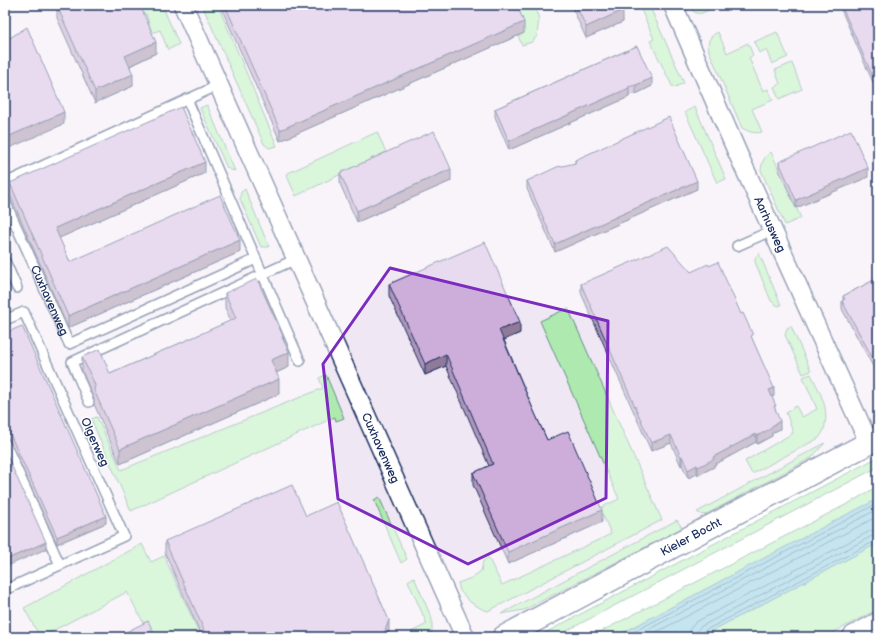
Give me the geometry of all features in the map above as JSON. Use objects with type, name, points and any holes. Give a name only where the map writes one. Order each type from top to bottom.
[{"type":"main road","name":"Kieler Bocht","points":[[504,637],[691,536],[873,441]]},
{"type":"main road","points":[[854,637],[878,624]]},
{"type":"street","name":"Cuxhavenweg","points":[[183,5],[465,637]]},
{"type":"street","name":"Aarhusweg","points":[[673,5],[738,154],[873,441]]},
{"type":"lane","points":[[5,183],[219,85]]},
{"type":"lane","points":[[187,99],[300,362]]},
{"type":"lane","name":"Cuxhavenweg","points":[[5,201],[69,344],[256,259]]},
{"type":"lane","points":[[737,246],[773,230]]},
{"type":"lane","points":[[89,402],[72,362],[296,259]]},
{"type":"lane","points":[[5,261],[17,288]]},
{"type":"lane","name":"Olgerweg","points":[[5,320],[24,312],[124,536],[5,590]]},
{"type":"lane","points":[[5,443],[60,565]]},
{"type":"highlighted area","points":[[390,268],[608,321],[606,498],[468,564],[338,499],[323,364]]},
{"type":"shaded area","points":[[5,5],[878,5],[878,449],[521,637],[5,637]]},
{"type":"green space","points":[[137,5],[162,5],[179,44],[168,50],[160,30],[152,33],[146,14],[142,16]]},
{"type":"green space","points":[[202,5],[218,5],[277,146],[269,148],[264,144]]},
{"type":"green space","points":[[512,5],[533,5],[539,18],[537,36],[532,42],[522,45],[518,36],[524,33]]},
{"type":"green space","points":[[639,5],[649,5],[684,83],[673,88],[650,41],[654,39]]},
{"type":"green space","points":[[689,5],[706,5],[708,10],[702,13],[697,13]]},
{"type":"green space","points":[[718,32],[727,53],[748,43],[753,55],[749,58],[763,91],[768,89],[773,100],[752,109],[762,132],[757,133],[747,131],[742,128],[709,51],[709,40]]},
{"type":"green space","points":[[777,32],[788,57],[772,64],[766,50],[759,53],[754,42]]},
{"type":"green space","points":[[792,63],[802,89],[779,99],[774,87],[780,84],[775,70]]},
{"type":"green space","points":[[207,105],[235,171],[227,168],[200,108]]},
{"type":"green space","points":[[695,107],[726,179],[717,183],[685,112]]},
{"type":"green space","points":[[377,132],[386,152],[296,196],[286,174]]},
{"type":"green space","points":[[771,152],[801,218],[785,225],[761,170],[764,160]]},
{"type":"green space","points":[[245,189],[269,247],[261,247],[240,199],[241,192]]},
{"type":"green space","points":[[759,253],[781,305],[778,306],[771,301],[755,262],[755,258]]},
{"type":"green space","points":[[568,308],[662,520],[488,611],[470,602],[460,591],[458,583],[471,578],[481,571],[483,561],[488,557],[502,585],[611,534],[600,508],[619,499],[540,321]]},
{"type":"green space","points":[[791,326],[811,371],[803,374],[785,335],[787,328]]},
{"type":"green space","points":[[811,374],[824,404],[826,417],[824,430],[819,438],[752,474],[745,461],[793,433],[786,412],[796,406],[802,417],[817,409],[803,377]]},
{"type":"green space","points":[[326,375],[344,418],[336,421],[335,417],[131,511],[91,419],[97,417],[121,470],[323,388],[319,378]]},
{"type":"green space","points":[[825,443],[811,458],[705,515],[697,512]]},
{"type":"green space","points":[[878,457],[878,467],[555,637],[537,637]]},
{"type":"green space","points":[[878,486],[878,499],[615,637],[590,637],[851,502]]},
{"type":"green space","points":[[379,497],[407,559],[401,563],[374,500]]},
{"type":"green space","points":[[677,520],[682,528],[524,610],[501,614]]},
{"type":"green space","points":[[878,543],[878,609],[825,637],[700,637]]},
{"type":"green space","points":[[142,544],[151,562],[164,556],[201,637],[151,637],[127,592],[40,637],[24,608]]},
{"type":"green space","points":[[414,577],[432,619],[432,631],[430,637],[413,637],[411,632],[427,624],[408,581]]},
{"type":"water","points":[[878,499],[878,543],[700,637],[615,637],[844,516]]},
{"type":"building","points":[[140,5],[156,42],[125,56],[133,74],[95,91],[57,6]]},
{"type":"building","points":[[225,5],[517,5],[524,22],[280,130]]},
{"type":"building","points":[[576,5],[621,5],[623,10],[586,27]]},
{"type":"building","points":[[841,5],[878,5],[878,88]]},
{"type":"building","points":[[27,27],[64,112],[5,138],[5,41]]},
{"type":"building","points":[[637,46],[652,78],[628,87],[629,88],[509,141],[495,109]]},
{"type":"building","points":[[181,107],[205,162],[55,228],[70,262],[220,195],[240,240],[68,316],[10,183]]},
{"type":"building","points":[[669,117],[697,181],[555,244],[527,181],[557,167],[576,163],[575,160]]},
{"type":"building","points":[[851,130],[868,168],[796,200],[779,162]]},
{"type":"building","points":[[434,131],[451,169],[357,211],[340,173]]},
{"type":"building","points":[[485,242],[520,322],[499,330],[533,409],[547,440],[568,431],[602,510],[508,552],[473,473],[493,464],[446,354],[425,364],[389,284]]},
{"type":"building","points":[[668,246],[691,272],[708,264],[709,266],[718,262],[741,314],[743,313],[753,335],[751,336],[774,388],[769,390],[776,406],[774,406],[780,421],[772,426],[772,428],[757,436],[756,434],[713,457],[714,459],[688,470],[671,435],[651,443],[581,284]]},
{"type":"building","points":[[878,278],[878,368],[842,301],[845,299],[843,296]]},
{"type":"building","points":[[257,279],[289,352],[271,360],[279,379],[120,449],[94,390],[95,385],[82,357],[100,349],[110,374],[196,336],[236,318],[225,293]]},
{"type":"building","points":[[22,326],[106,516],[57,537],[10,434],[8,431],[5,431],[5,333]]},
{"type":"building","points":[[5,451],[46,542],[5,560]]},
{"type":"building","points":[[292,485],[306,516],[337,502],[389,620],[384,633],[375,637],[207,637],[165,541]]},
{"type":"building","points":[[148,621],[156,637],[116,637]]}]
